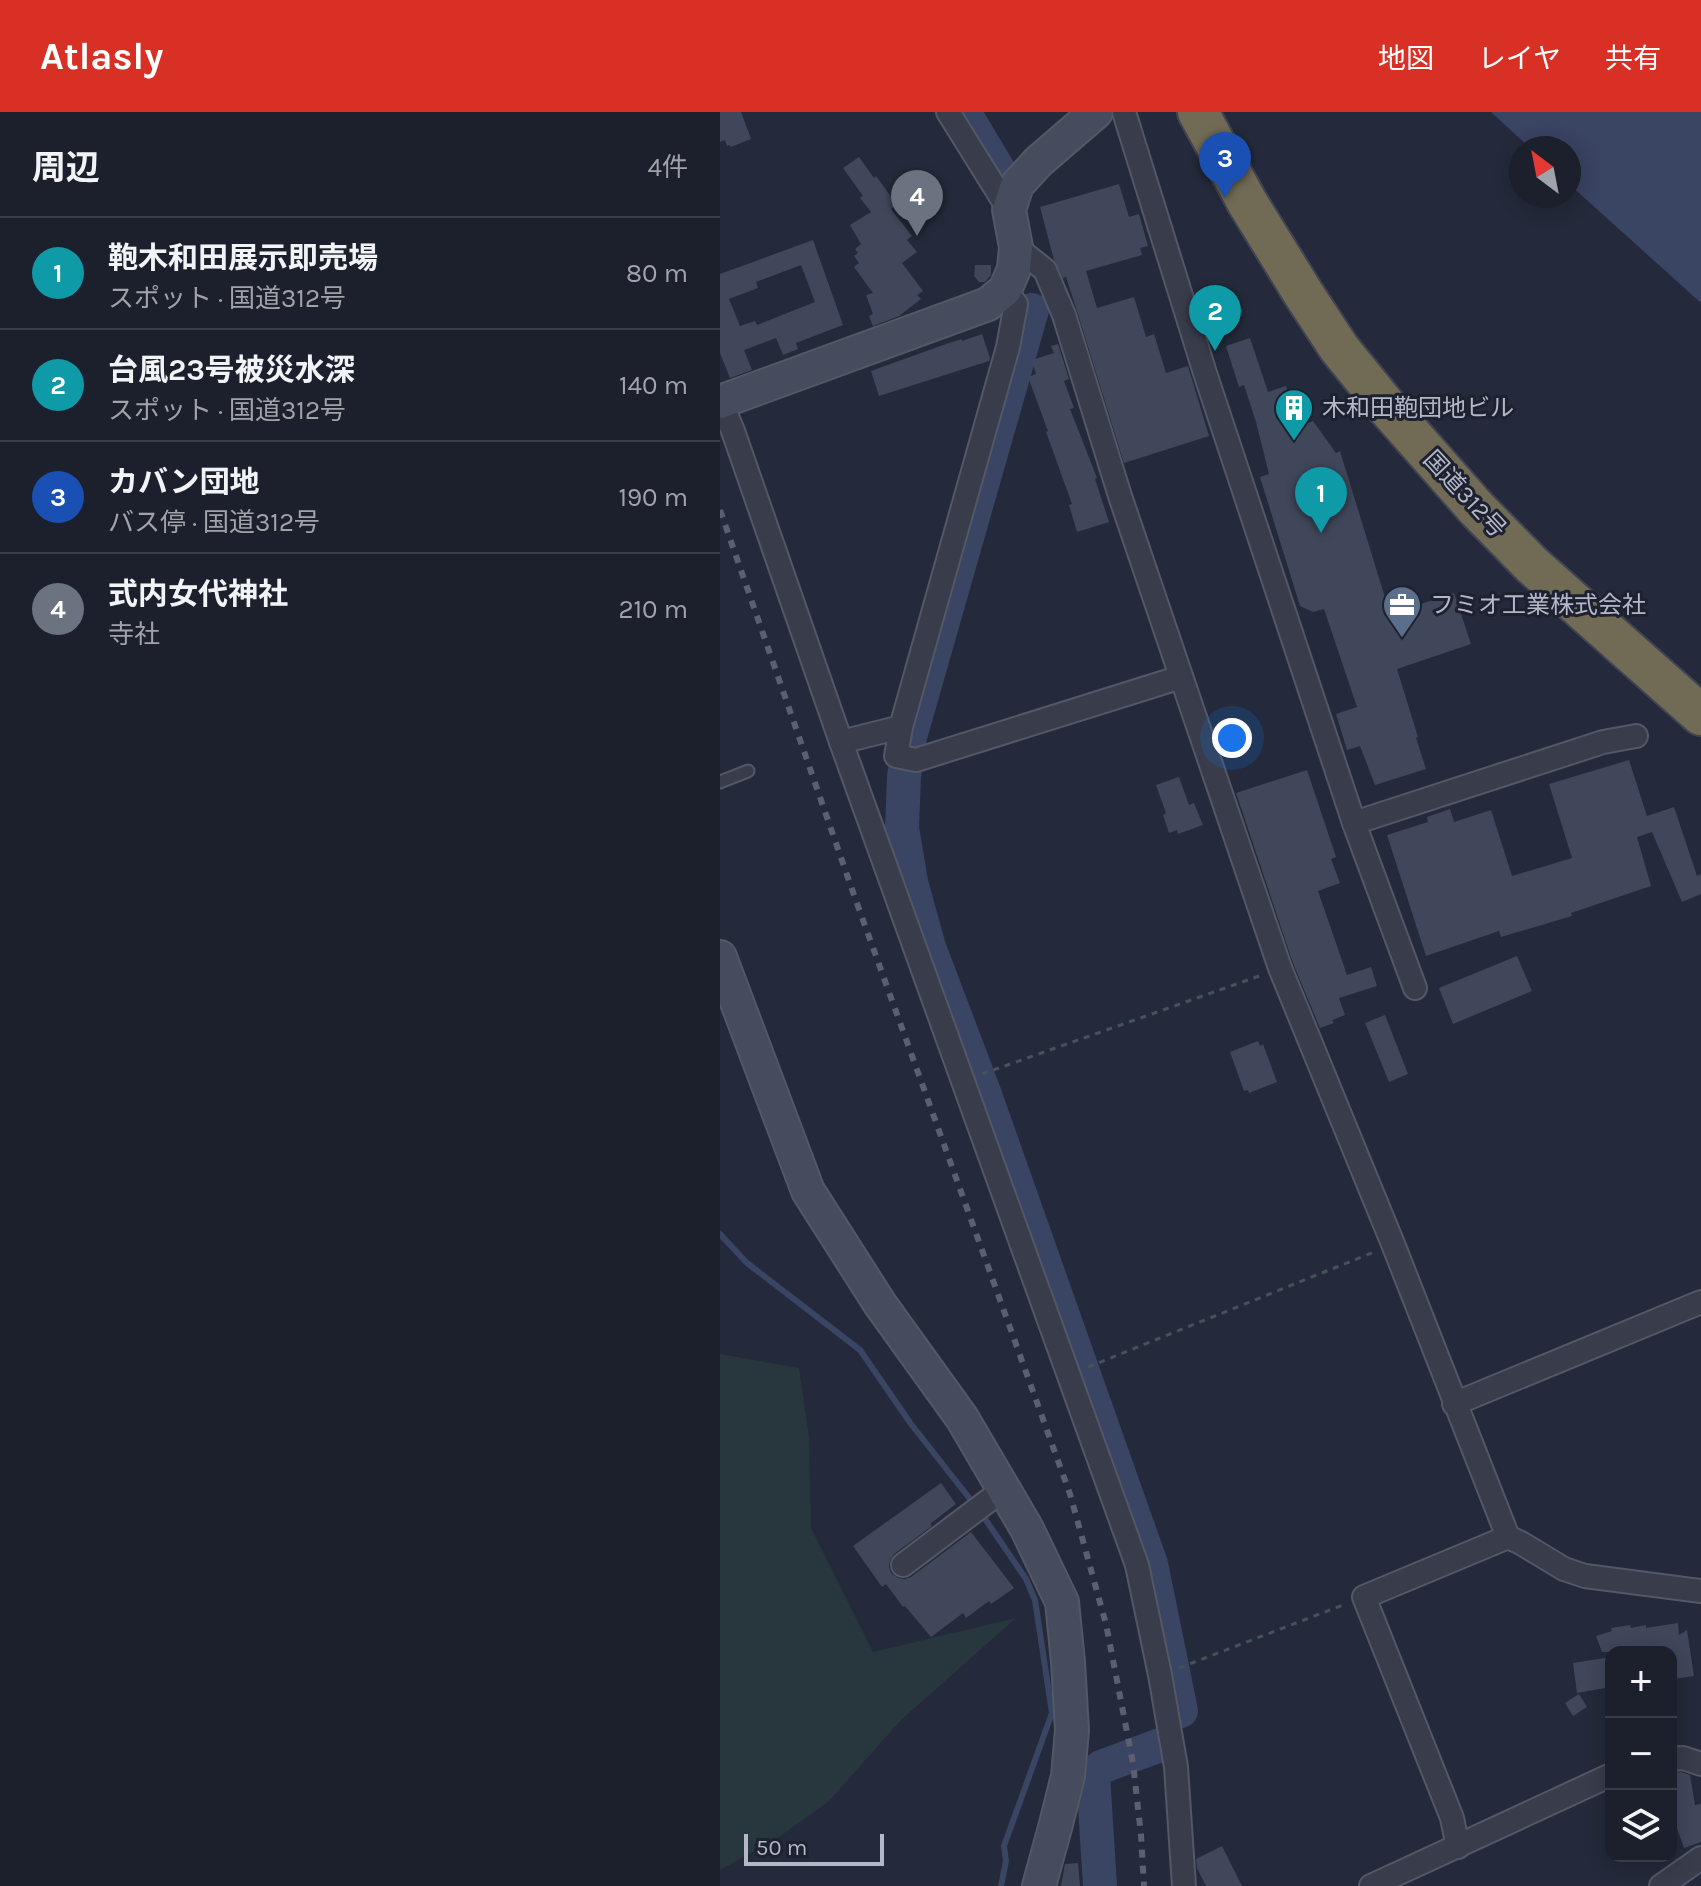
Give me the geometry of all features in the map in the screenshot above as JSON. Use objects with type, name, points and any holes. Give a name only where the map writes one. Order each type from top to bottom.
[{"type":"highway","name":"国道312号","points":[[1198,112],[1247,202],[1303,293],[1339,348],[1386,406],[1476,508],[1532,565],[1701,715]]},
{"type":"street","points":[[948,112],[1009,210],[1016,247],[1014,269],[1005,290],[988,304],[720,401],[1137,1565],[1176,1767],[1184,1886]]},
{"type":"street","points":[[1009,210],[1017,185],[1038,162],[1096,112]]},
{"type":"street","points":[[1124,112],[1210,388],[1354,823],[1415,988]]},
{"type":"street","points":[[1016,247],[1045,270],[1064,315],[1116,483],[1280,968],[1508,1537],[1564,1569],[1585,1576],[1701,1591]]},
{"type":"street","points":[[1005,290],[1016,304],[1008,347],[901,727],[896,756],[908,759],[1181,677]]},
{"type":"street","points":[[841,742],[901,727]]},
{"type":"street","points":[[1354,823],[1603,742],[1636,736]]},
{"type":"street","points":[[720,957],[808,1191],[880,1304],[962,1418],[1027,1529],[1062,1602],[1072,1730],[1068,1776],[1039,1886]]},
{"type":"street","points":[[1454,1404],[1701,1302]]},
{"type":"street","points":[[903,1565],[1004,1489]]},
{"type":"street","points":[[1458,1847],[1452,1818],[1364,1597],[1508,1537]]},
{"type":"street","points":[[1677,1758],[1701,1764]]},
{"type":"street","points":[[1371,1886],[1605,1778]]},
{"type":"street","points":[[1661,1886],[1701,1858]]},
{"type":"lane","points":[[720,782],[748,771]]},
{"type":"path","points":[[986,1073],[1280,968]]},
{"type":"path","points":[[1089,1367],[1393,1244]]},
{"type":"path","points":[[1179,1668],[1364,1597]]},
{"type":"shaded area","points":[[720,1354],[799,1368],[809,1437],[811,1528],[873,1652],[1016,1618],[901,1720],[829,1801],[779,1837],[720,1870]]},
{"type":"water","points":[[1491,112],[1701,112],[1701,303],[1581,195],[1581,136],[1517,136]]},
{"type":"building","points":[[720,112],[741,112],[751,139],[731,147],[725,140],[720,142]]},
{"type":"building","points":[[859,157],[897,205],[891,209],[912,236],[907,240],[917,252],[902,263],[923,291],[917,295],[921,299],[899,316],[873,326],[869,316],[873,314],[866,295],[873,293],[854,267],[859,263],[854,256],[858,253],[855,249],[861,244],[850,225],[871,212],[843,168]]},
{"type":"building","points":[[920,177],[931,192],[920,200],[909,185]]},
{"type":"building","points":[[1119,184],[1129,217],[1139,214],[1148,246],[1140,248],[1142,255],[1086,271],[1097,308],[1134,297],[1146,337],[1154,334],[1166,373],[1188,366],[1209,436],[1124,463],[1066,277],[1063,278],[1054,260],[1040,207]]},
{"type":"building","points":[[813,240],[843,325],[796,343],[798,349],[783,355],[776,338],[744,350],[752,370],[730,378],[720,353],[720,274]],"holes":[[[801,265],[815,302],[757,325],[755,321],[740,326],[729,299],[758,288],[756,282]]]},
{"type":"building","points":[[975,265],[991,265],[991,275],[985,282],[979,282],[974,276]]},
{"type":"building","points":[[982,334],[989,361],[879,396],[871,371]]},
{"type":"building","points":[[1250,338],[1268,392],[1286,386],[1295,415],[1304,412],[1308,423],[1313,421],[1336,453],[1340,451],[1387,604],[1390,602],[1394,613],[1454,593],[1471,644],[1397,669],[1426,769],[1375,785],[1360,746],[1347,750],[1336,714],[1357,707],[1324,609],[1313,612],[1300,606],[1260,477],[1269,474],[1256,422],[1244,385],[1239,387],[1226,346]]},
{"type":"building","points":[[1058,344],[1069,379],[1064,381],[1074,408],[1070,409],[1097,478],[1109,522],[1077,532],[1069,505],[1072,504],[1028,377],[1036,374],[1032,360],[1054,353],[1051,346]]},
{"type":"building","points":[[1629,760],[1647,816],[1674,807],[1697,876],[1701,874],[1701,894],[1682,902],[1652,832],[1637,837],[1651,886],[1571,913],[1572,916],[1501,937],[1499,931],[1426,956],[1387,835],[1428,822],[1427,817],[1450,809],[1454,822],[1491,810],[1512,876],[1572,858],[1549,784]]},
{"type":"building","points":[[1307,770],[1336,857],[1331,859],[1340,883],[1318,891],[1347,975],[1371,967],[1377,986],[1339,998],[1345,1015],[1320,1028],[1293,963],[1236,793]]},
{"type":"building","points":[[1179,777],[1189,805],[1194,803],[1203,825],[1178,834],[1177,830],[1169,833],[1156,785]]},
{"type":"building","points":[[1517,956],[1532,991],[1453,1024],[1439,988]]},
{"type":"building","points":[[1385,1015],[1408,1074],[1389,1082],[1365,1023]]},
{"type":"building","points":[[1258,1041],[1260,1046],[1263,1044],[1277,1082],[1249,1093],[1248,1090],[1244,1091],[1230,1052]]},
{"type":"building","points":[[941,1483],[956,1504],[894,1554],[890,1560],[891,1573],[898,1578],[911,1577],[971,1532],[1014,1588],[966,1618],[963,1613],[931,1637],[886,1584],[882,1587],[853,1546]]},
{"type":"building","points":[[1678,1623],[1679,1635],[1687,1630],[1694,1676],[1677,1678],[1677,1646],[1605,1646],[1605,1652],[1602,1652],[1596,1636],[1612,1631],[1611,1628],[1646,1625],[1646,1628]]},
{"type":"building","points":[[1605,1658],[1605,1688],[1577,1693],[1573,1663]]},
{"type":"building","points":[[1579,1694],[1587,1707],[1573,1716],[1565,1703]]},
{"type":"building","points":[[1677,1772],[1690,1775],[1695,1805],[1701,1804],[1701,1842],[1684,1848],[1677,1828]]},
{"type":"building","points":[[1222,1846],[1242,1886],[1206,1886],[1197,1868],[1196,1859]]},
{"type":"building","points":[[1078,1863],[1080,1886],[1061,1886],[1065,1864]]},
{"type":"waterway","points":[[964,112],[998,169]]},
{"type":"waterway","points":[[1032,310],[910,737],[904,777],[902,828],[911,882],[929,947],[984,1092],[1151,1564],[1181,1711]]},
{"type":"waterway","points":[[720,1234],[747,1263],[860,1350],[1026,1579],[1035,1600],[1052,1713],[1004,1846],[1006,1861],[1001,1886]]},
{"type":"waterway","points":[[1100,1886],[1093,1775],[1101,1767],[1163,1744]]},
{"type":"railway","points":[[720,510],[854,895],[1070,1494],[1106,1624],[1133,1763],[1144,1886]]},
{"type":"place","name":"カバン団地","points":[[1225,198]]},
{"type":"place","name":"式内女代神社","points":[[917,236]]},
{"type":"place","name":"台風23号被災水深","points":[[1215,351]]},
{"type":"place","name":"木和田鞄団地ビル","points":[[1294,442]]},
{"type":"place","name":"鞄木和田展示即売場","points":[[1321,533]]},
{"type":"place","name":"フミオ工業株式会社","points":[[1402,639]]}]
